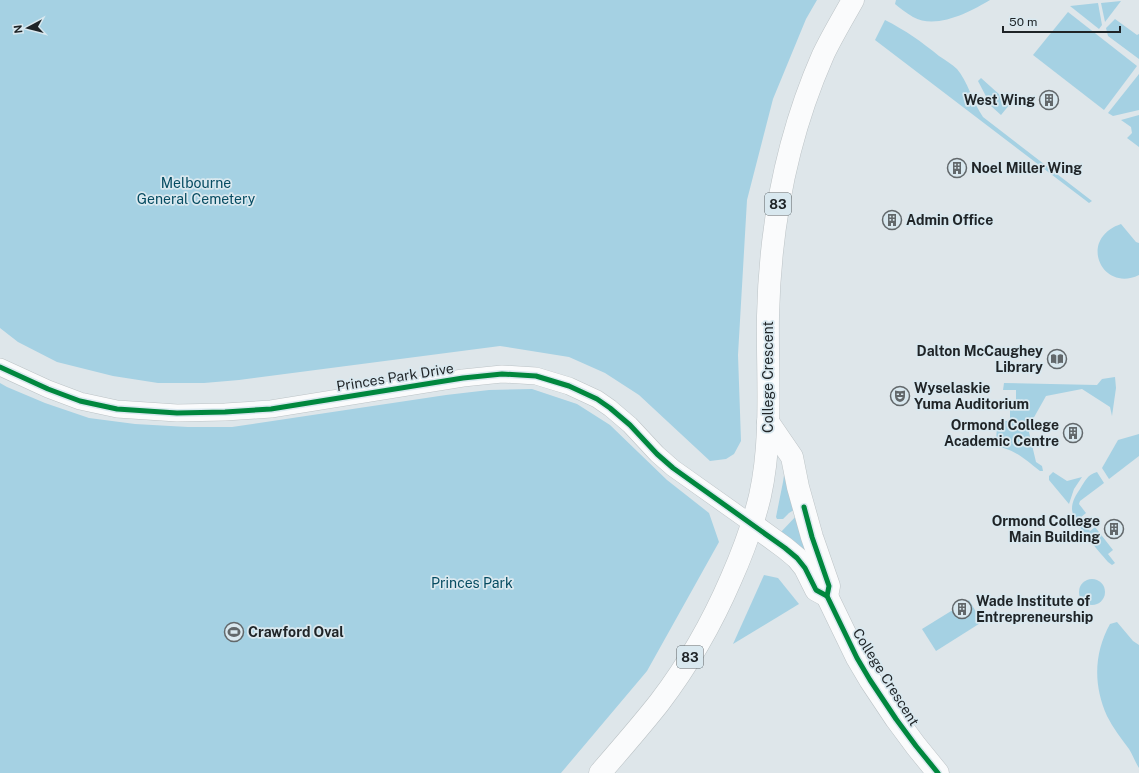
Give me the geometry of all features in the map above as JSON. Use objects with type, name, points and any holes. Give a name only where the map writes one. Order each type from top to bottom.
[{"type":"main road","name":"College Crescent","points":[[853,0],[824,55],[806,99],[784,173],[773,240],[769,296],[767,452],[760,498],[752,524],[797,558],[805,568],[816,590],[826,596],[857,658],[870,680],[896,719],[938,773]]},
{"type":"main road","points":[[768,422],[792,457],[798,487],[812,537],[829,586],[826,596]]},
{"type":"main road","name":"83","points":[[600,773],[660,701],[686,664],[721,602],[744,550],[752,524]]},
{"type":"street","name":"Princes Park Drive","points":[[0,367],[48,389],[80,401],[117,409],[177,413],[271,409],[463,378],[502,374],[536,376],[569,386],[597,399],[630,425],[657,454],[673,468],[752,524]]},
{"type":"green space","name":"Melbourne General Cemetery","points":[[0,0],[817,0],[806,19],[773,99],[747,200],[738,355],[741,441],[734,454],[726,459],[710,461],[639,395],[605,373],[569,357],[500,346],[239,380],[204,383],[158,383],[113,376],[57,362],[18,342],[0,328]]},
{"type":"green space","points":[[896,0],[990,0],[973,10],[953,18],[932,22],[913,17],[895,4]]},
{"type":"green space","points":[[1121,1],[1105,22],[1101,3]]},
{"type":"green space","points":[[1098,3],[1102,25],[1099,29],[1070,6]]},
{"type":"green space","points":[[1068,12],[1137,66],[1104,110],[1033,55]]},
{"type":"green space","points":[[1115,19],[1137,35],[1139,34],[1139,59],[1108,36],[1106,28]]},
{"type":"green space","points":[[885,20],[913,36],[955,67],[964,79],[983,117],[1092,201],[1089,203],[875,40]]},
{"type":"green space","points":[[1139,74],[1139,110],[1113,116],[1108,113]]},
{"type":"green space","points":[[981,78],[1010,104],[1001,115],[991,106],[978,81]]},
{"type":"green space","points":[[1139,115],[1139,147],[1127,138],[1132,133],[1131,127],[1121,120]]},
{"type":"green space","points":[[1121,224],[1136,242],[1139,243],[1139,275],[1126,279],[1114,277],[1105,271],[1100,262],[1098,251],[1100,241],[1108,231]]},
{"type":"green space","points":[[1115,377],[1116,388],[1112,416],[1110,407],[1082,389],[1046,396],[1028,428],[1036,462],[1042,466],[1043,471],[1040,471],[1025,459],[1010,450],[996,446],[997,421],[1010,421],[1010,405],[1016,404],[1016,390],[1003,390],[1004,383],[1097,385],[1102,379]]},
{"type":"green space","name":"Princes Park","points":[[0,383],[45,403],[89,418],[135,424],[188,427],[232,427],[446,395],[489,390],[532,389],[577,404],[610,425],[667,480],[709,513],[719,542],[647,671],[561,773],[0,773]]},
{"type":"green space","points":[[1139,434],[1139,456],[1109,479],[1102,468],[1118,440]]},
{"type":"green space","points":[[786,462],[797,508],[783,519],[777,519],[776,517]]},
{"type":"green space","points":[[1053,472],[1067,481],[1082,477],[1074,489],[1069,504],[1049,480],[1049,476]]},
{"type":"green space","points":[[1097,472],[1104,483],[1080,501],[1079,504],[1086,513],[1080,518],[1090,531],[1095,527],[1113,550],[1108,554],[1115,563],[1112,565],[1081,529],[1073,515],[1072,509],[1074,498],[1085,481]]},
{"type":"green space","points":[[799,513],[819,572],[780,533]]},
{"type":"green space","points":[[764,575],[778,578],[799,604],[733,644]]},
{"type":"green space","points":[[1092,579],[1101,583],[1105,592],[1101,601],[1092,605],[1083,601],[1079,592],[1083,583]]},
{"type":"green space","points":[[969,600],[982,622],[936,651],[922,629]]},
{"type":"green space","points":[[1117,622],[1133,641],[1139,645],[1139,768],[1130,751],[1114,729],[1107,716],[1099,693],[1097,669],[1101,646],[1110,624]]},
{"type":"cycle path","points":[[0,367],[48,389],[80,401],[117,409],[177,413],[271,409],[463,378],[502,374],[536,376],[569,386],[597,399],[610,408],[630,425],[657,454],[673,468],[797,558],[805,568],[816,590],[827,596],[857,658],[870,680],[896,719],[938,773]]},
{"type":"cycle path","points":[[804,507],[812,537],[829,586],[827,596]]},
{"type":"place","name":"West Wing","points":[[1049,100]]},
{"type":"place","name":"Noel Miller Wing","points":[[957,168]]},
{"type":"place","name":"Admin Office","points":[[892,220]]},
{"type":"place","name":"Dalton McCaughey Library","points":[[1057,359]]},
{"type":"place","name":"Wyselaskie Yuma Auditorium","points":[[900,396]]},
{"type":"place","name":"Ormond College Academic Centre","points":[[1073,433]]},
{"type":"place","name":"Ormond College Main Building","points":[[1114,529]]},
{"type":"place","name":"Wade Institute of Entrepreneurship","points":[[962,609]]},
{"type":"place","name":"Crawford Oval","points":[[234,632]]}]
